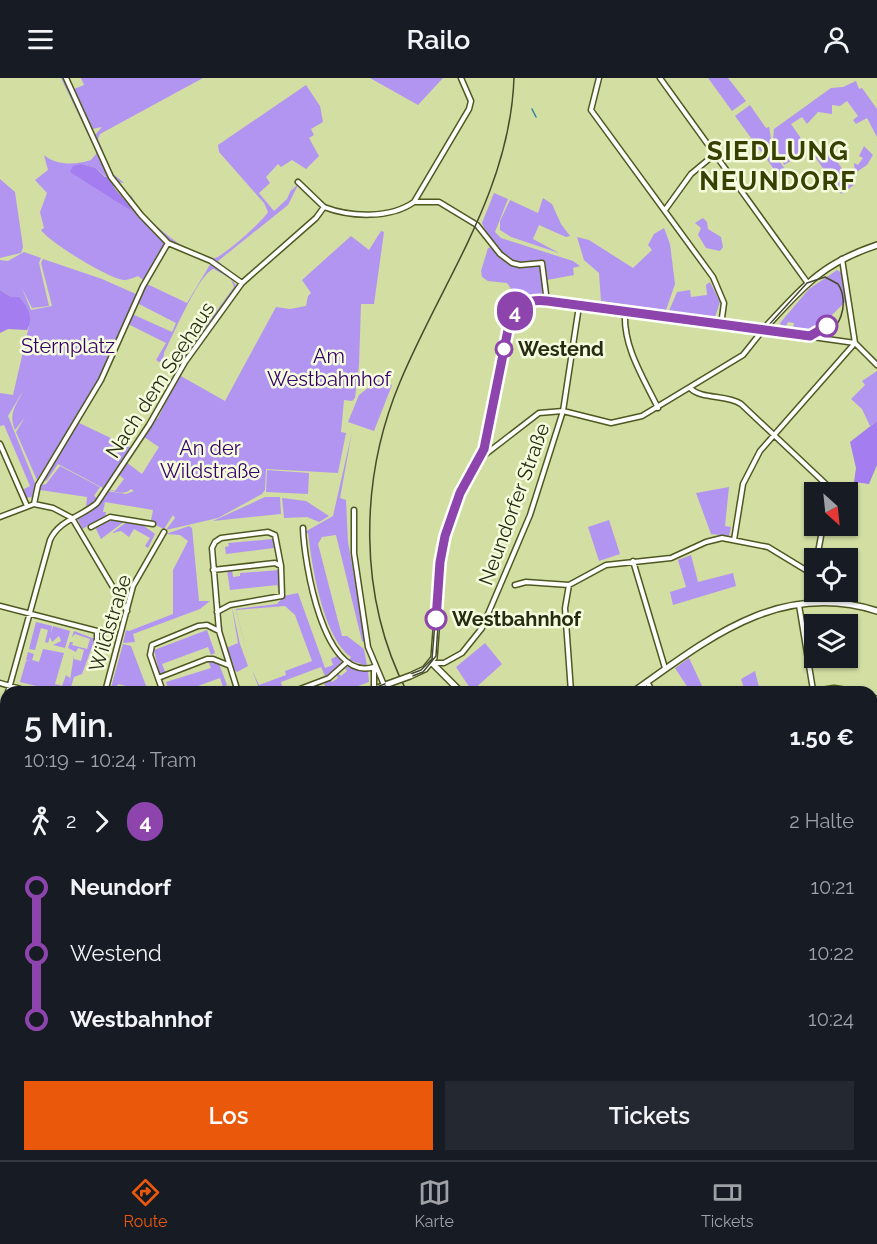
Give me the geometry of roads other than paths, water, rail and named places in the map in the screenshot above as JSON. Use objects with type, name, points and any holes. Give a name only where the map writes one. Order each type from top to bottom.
[{"type":"street","points":[[66,78],[111,177],[141,215],[168,243],[211,261],[242,284]]},
{"type":"street","points":[[298,182],[324,207],[366,214],[405,208],[414,202],[469,110],[471,101],[461,78]]},
{"type":"street","points":[[599,78],[591,110],[665,210],[722,293],[724,303],[720,325]]},
{"type":"street","points":[[660,78],[807,282]]},
{"type":"street","points":[[665,210],[691,174],[715,154]]},
{"type":"street","points":[[414,202],[439,202],[477,225],[512,263],[520,265],[542,263],[547,302]]},
{"type":"street","name":"Nach dem Seehaus","points":[[10,686],[50,540],[60,525],[87,512],[97,503],[144,433],[184,362],[242,284],[316,218],[324,207]]},
{"type":"street","points":[[34,504],[38,485],[101,380],[143,286],[168,243]]},
{"type":"street","name":"Neundorfer Straße","points":[[385,686],[417,673],[432,663],[444,663],[462,653],[482,628],[530,515],[563,411],[600,422],[618,423],[642,416],[658,408],[743,355],[807,282],[842,259],[877,245]]},
{"type":"street","points":[[842,259],[855,343],[877,365]]},
{"type":"street","points":[[455,686],[432,663],[436,648],[441,564],[446,536],[460,494],[482,457],[511,321],[523,305],[532,301],[547,302],[855,343]]},
{"type":"street","points":[[482,457],[539,413],[563,411],[579,306]]},
{"type":"street","points":[[625,312],[624,333],[629,348],[658,408]]},
{"type":"street","points":[[734,540],[743,484],[760,451],[855,343]]},
{"type":"street","points":[[690,388],[699,394],[736,401],[822,482]]},
{"type":"street","points":[[0,444],[27,506]]},
{"type":"street","points":[[0,517],[34,504],[53,508],[72,518],[126,611]]},
{"type":"street","points":[[354,510],[352,535],[368,647],[382,686]]},
{"type":"street","points":[[91,527],[110,517],[153,524]]},
{"type":"street","points":[[303,528],[310,587],[334,649],[347,663],[367,668],[374,667]]},
{"type":"street","name":"Wildstraße","points":[[107,686],[133,586],[164,532]]},
{"type":"street","points":[[218,612],[230,605],[279,598],[283,591],[277,538],[268,532],[218,539],[212,548],[219,631],[234,686]]},
{"type":"street","points":[[515,585],[526,582],[569,585],[606,565],[671,558],[716,539],[768,547],[804,569]]},
{"type":"street","points":[[633,561],[665,668]]},
{"type":"street","points":[[213,570],[275,563],[281,566]]},
{"type":"street","points":[[569,585],[566,608],[571,686]]},
{"type":"street","points":[[641,686],[710,636],[737,623],[813,603],[850,603],[877,611]]},
{"type":"street","points":[[799,605],[810,686]]},
{"type":"street","points":[[0,606],[97,631],[97,644]]},
{"type":"street","points":[[161,686],[150,655],[152,645],[198,626],[207,625],[219,631]]},
{"type":"street","points":[[158,678],[207,659],[219,660],[228,665]]},
{"type":"street","points":[[308,686],[329,678],[347,663]]},
{"type":"street","points":[[374,667],[382,686]]},
{"type":"street","points":[[647,682],[649,686]]},
{"type":"street","points":[[0,683],[10,686]]},
{"type":"waterway","points":[[532,109],[536,117]]},
{"type":"tram line","points":[[825,277],[838,284],[842,291],[841,316],[832,330],[825,334],[797,335],[762,329],[767,327],[807,283],[825,277]]},
{"type":"tram line","name":"4","points":[[436,619],[441,551],[449,520],[465,483],[481,458],[488,435],[510,320],[522,303],[532,300],[547,301],[810,336],[819,333],[827,326]]},
{"type":"tram line","points":[[380,686],[421,670],[432,659],[440,562],[445,535],[460,493],[484,449],[510,320],[521,306],[538,300],[762,329]]},
{"type":"tram line","points":[[386,686],[423,672],[436,656],[442,564],[447,536],[461,494],[481,461],[490,435],[511,323],[517,312],[530,304],[547,303],[756,331],[762,329]]},
{"type":"railway","points":[[404,686],[391,655],[379,617],[372,578],[371,498],[377,458],[400,382],[487,198],[510,120],[514,78]]},
{"type":"place","name":"Westend","points":[[504,349]]},
{"type":"place","name":"Westbahnhof","points":[[436,619]]},
{"type":"district","name":"SIEDLUNG NEUNDORF","points":[[778,166]]},
{"type":"park label","name":"Sternplatz","points":[[68,346]]},
{"type":"park label","name":"Am Westbahnhof","points":[[329,368]]},
{"type":"park label","name":"An der Wildstraße","points":[[210,460]]}]
